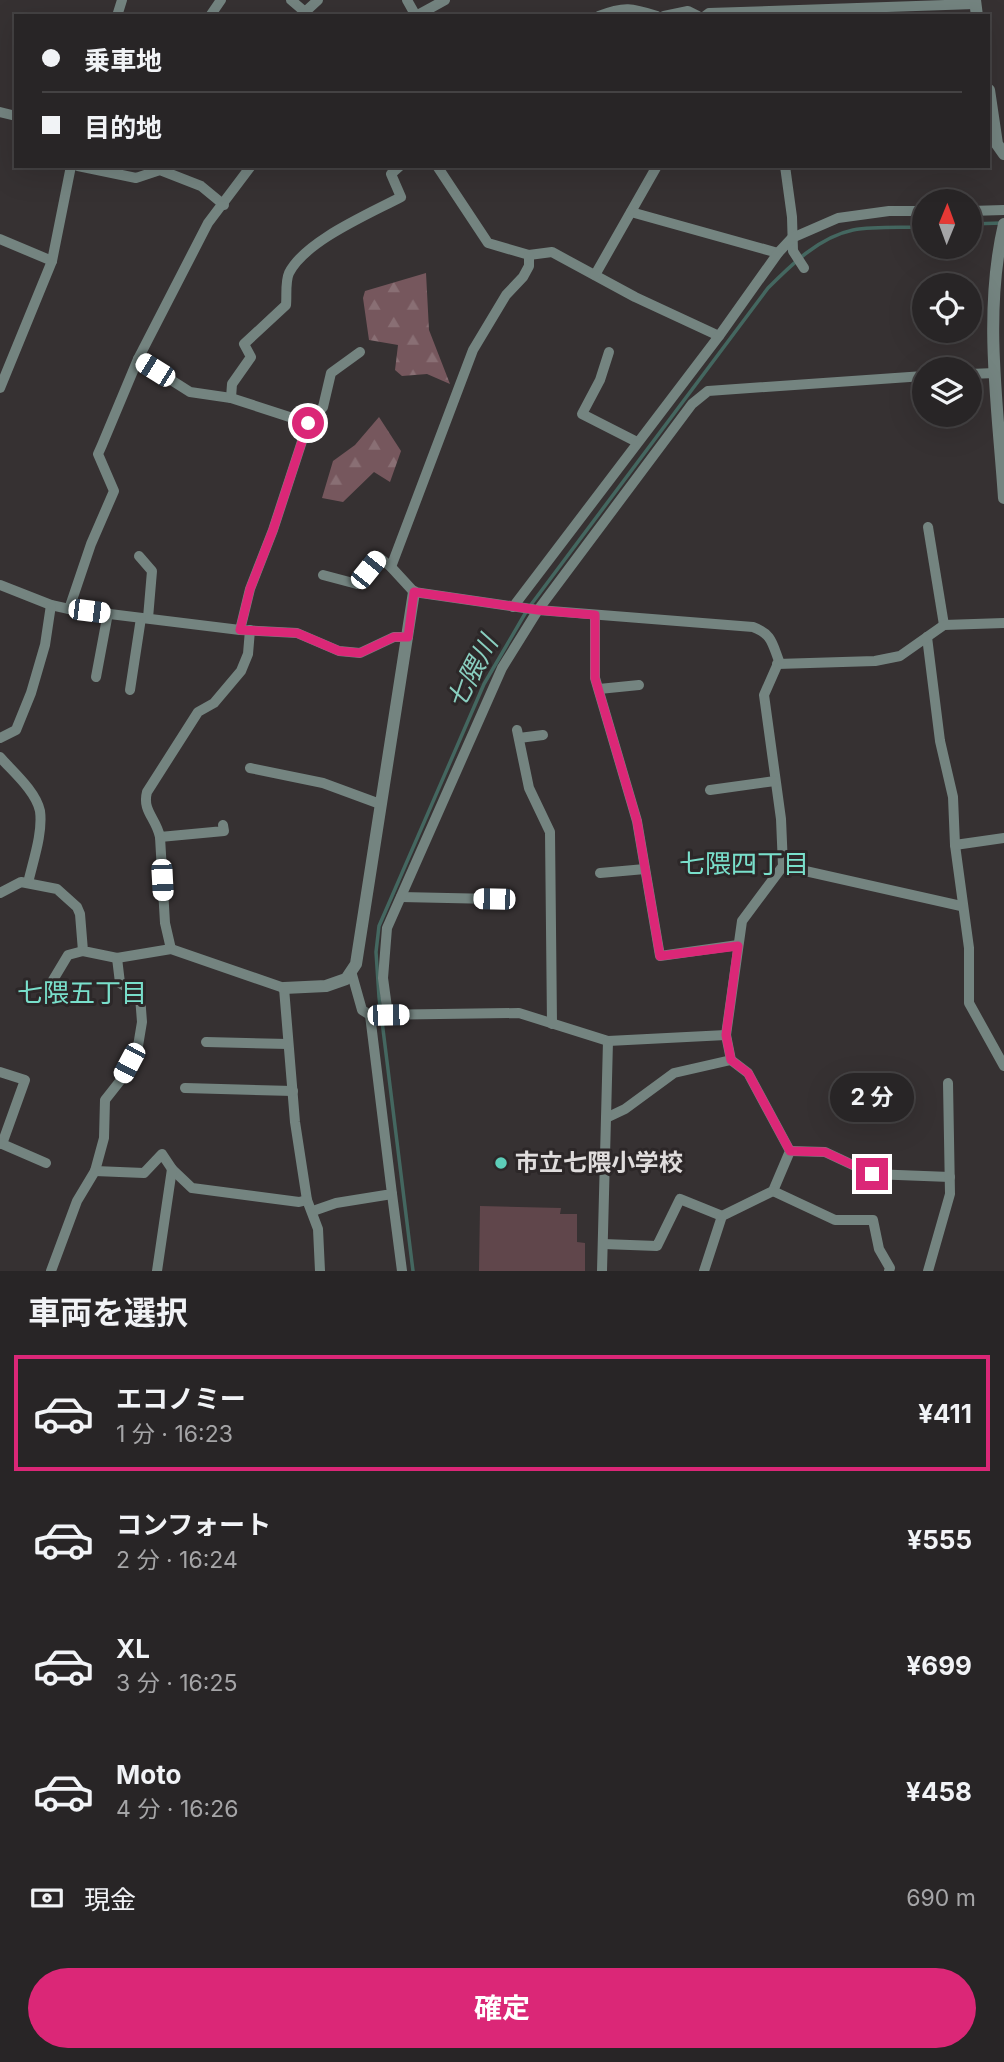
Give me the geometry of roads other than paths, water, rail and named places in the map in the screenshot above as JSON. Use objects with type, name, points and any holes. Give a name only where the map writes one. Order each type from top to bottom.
[{"type":"street","points":[[291,0],[305,12],[318,0]]},
{"type":"street","points":[[420,14],[445,0]]},
{"type":"street","points":[[763,14],[768,0]]},
{"type":"street","points":[[708,14],[763,14],[841,5],[976,6]]},
{"type":"street","points":[[604,14],[619,8],[650,14]]},
{"type":"street","points":[[671,14],[681,11],[694,14]]},
{"type":"street","points":[[990,97],[997,144],[1004,154]]},
{"type":"street","points":[[0,388],[52,261],[71,168]]},
{"type":"street","points":[[88,168],[136,178],[160,170],[201,186],[224,205]]},
{"type":"street","points":[[69,609],[91,544],[114,491],[98,454],[138,359],[208,223],[250,168]]},
{"type":"street","points":[[231,398],[232,384],[251,357],[244,344],[286,305],[290,271],[316,243],[401,197],[391,174],[398,168]]},
{"type":"street","points":[[438,168],[488,243],[529,255],[552,252],[635,297],[719,336]]},
{"type":"street","points":[[595,275],[656,168]]},
{"type":"street","points":[[785,168],[793,251],[804,268]]},
{"type":"street","points":[[982,210],[1004,209]]},
{"type":"street","points":[[516,607],[778,253],[792,238],[838,218],[889,211],[912,211]]},
{"type":"street","points":[[631,212],[778,253]]},
{"type":"street","points":[[1003,226],[993,306],[995,373],[1001,407],[1004,498]]},
{"type":"street","points":[[0,239],[52,261]]},
{"type":"street","points":[[391,567],[473,350],[506,295],[523,277],[529,266],[529,255]]},
{"type":"street","points":[[172,949],[165,923],[160,837],[157,823],[145,807],[147,792],[198,712],[214,703],[241,671],[248,654],[245,630],[250,589],[273,530],[308,423],[323,407],[331,373],[360,352]]},
{"type":"street","points":[[608,352],[600,380],[582,414],[633,447],[649,463]]},
{"type":"street","points":[[138,359],[190,392],[231,398],[308,423]]},
{"type":"street","points":[[982,374],[995,373]]},
{"type":"street","points":[[388,1015],[383,978],[387,928],[502,668],[538,610],[692,404],[708,391],[912,377]]},
{"type":"street","points":[[674,394],[692,404]]},
{"type":"street","points":[[928,527],[944,625]]},
{"type":"street","points":[[130,690],[152,571],[139,556]]},
{"type":"street","points":[[323,575],[357,584],[379,557],[414,592],[538,610],[753,627],[766,632],[771,639],[778,664],[764,695],[780,819],[783,866],[742,921],[726,1035],[731,1060],[748,1073],[790,1151]]},
{"type":"street","points":[[0,586],[69,609],[245,630],[297,633],[339,651],[360,653],[394,637],[408,637]]},
{"type":"street","points":[[50,985],[68,955],[83,951],[117,958],[172,949],[284,988],[326,986],[346,979],[356,964],[414,592]]},
{"type":"street","points":[[0,738],[16,730],[31,693],[45,645],[51,605]]},
{"type":"street","points":[[96,677],[108,614]]},
{"type":"street","points":[[595,615],[595,678],[637,821],[660,956],[738,946]]},
{"type":"street","points":[[778,664],[875,662],[900,656],[944,625],[1004,623]]},
{"type":"street","points":[[927,637],[940,741],[953,797],[961,906],[969,948],[969,1003],[1004,1066]]},
{"type":"street","points":[[598,690],[639,685]]},
{"type":"street","points":[[543,735],[518,734],[529,788],[550,832],[552,1024]]},
{"type":"street","points":[[0,757],[32,794],[40,809],[28,883]]},
{"type":"street","points":[[250,768],[323,783],[380,804]]},
{"type":"street","points":[[710,790],[775,781]]},
{"type":"street","points":[[160,837],[223,831],[223,825]]},
{"type":"street","points":[[955,845],[1004,838]]},
{"type":"street","points":[[783,866],[961,906]]},
{"type":"street","points":[[600,873],[645,869]]},
{"type":"street","points":[[0,892],[21,882],[57,889],[77,907],[80,914],[83,951]]},
{"type":"street","points":[[401,897],[494,899]]},
{"type":"street","points":[[51,1271],[77,1201],[95,1171],[104,1138],[105,1100],[120,1081],[138,1046],[142,1022],[140,996],[120,984],[117,958]]},
{"type":"street","points":[[351,971],[362,1010],[370,1015],[519,1013],[608,1041],[726,1035]]},
{"type":"street","points":[[284,988],[293,1091],[307,1200],[318,1229],[320,1271]]},
{"type":"street","points":[[370,1015],[402,1271]]},
{"type":"street","points":[[602,1271],[608,1041]]},
{"type":"street","points":[[206,1042],[288,1044]]},
{"type":"street","points":[[606,1118],[625,1109],[674,1073],[731,1060]]},
{"type":"street","points":[[0,1072],[25,1080],[1,1144],[46,1163]]},
{"type":"street","points":[[928,1271],[950,1194],[948,1083]]},
{"type":"street","points":[[185,1088],[293,1091]]},
{"type":"street","points":[[790,1151],[825,1152],[872,1174],[950,1177]]},
{"type":"street","points":[[704,1271],[722,1216],[773,1191],[790,1151]]},
{"type":"street","points":[[95,1171],[144,1173],[162,1154],[172,1169],[192,1188],[299,1202],[307,1200]]},
{"type":"street","points":[[157,1271],[172,1169]]},
{"type":"street","points":[[773,1191],[835,1220],[873,1220],[879,1250],[890,1268],[889,1271]]},
{"type":"street","points":[[313,1211],[336,1203],[393,1194]]},
{"type":"street","points":[[603,1244],[657,1246],[680,1199],[722,1216]]},
{"type":"waterway","name":"七隈川","points":[[982,224],[1002,223]]},
{"type":"waterway","name":"七隈川","points":[[530,606],[777,279],[817,245],[841,234],[870,228],[912,227]]},
{"type":"waterway","name":"七隈川","points":[[413,1271],[379,997],[376,952],[379,926],[484,684],[526,612]]},
{"type":"place","name":"市立七隈小学校","points":[[501,1163]]},
{"type":"district","name":"七隈四丁目","points":[[744,864]]},
{"type":"district","name":"七隈五丁目","points":[[82,993]]}]
